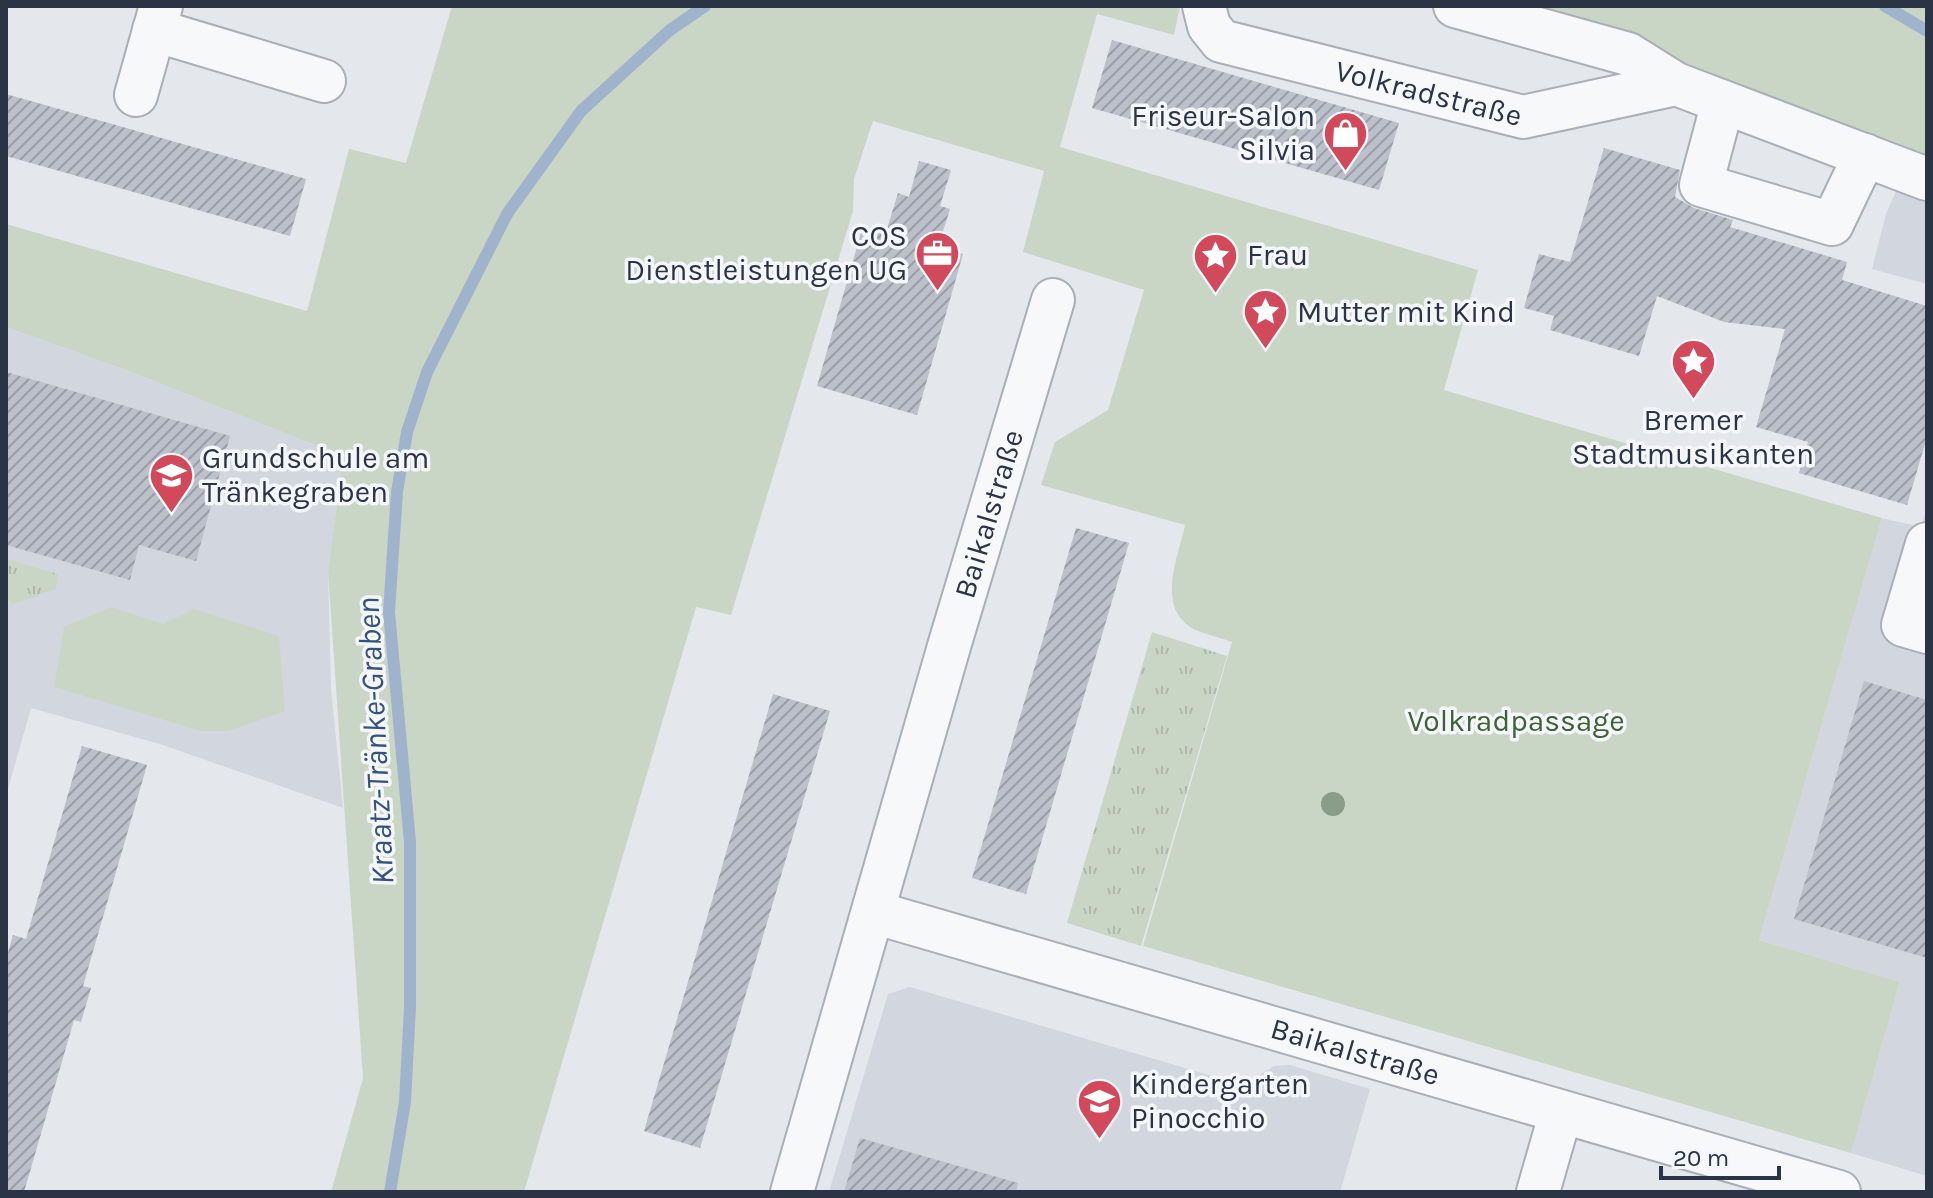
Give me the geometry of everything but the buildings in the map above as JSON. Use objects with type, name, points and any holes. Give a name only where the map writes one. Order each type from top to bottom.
[{"type":"street","name":"Volkradstraße","points":[[1204,6],[1209,26],[1221,41],[1523,117],[1676,84]]},
{"type":"street","points":[[1455,6],[1628,54],[1676,84],[1927,179]]},
{"type":"street","points":[[136,95],[158,18],[324,81]]},
{"type":"street","points":[[1723,102],[1701,185],[1832,224],[1865,155]]},
{"type":"street","name":"Baikalstraße","points":[[792,1192],[1053,300]]},
{"type":"street","points":[[1927,544],[1903,625],[1927,632]]},
{"type":"street","name":"Baikalstraße","points":[[873,912],[1839,1192]]},
{"type":"street","points":[[1538,1192],[1561,1112]]},
{"type":"shaded area","points":[[1927,158],[1927,284],[1872,269],[1886,214],[1910,159]]},
{"type":"shaded area","name":"Grundschule am Tränkegraben","points":[[6,327],[134,373],[343,456],[328,572],[331,689],[343,808],[160,744],[31,708],[6,796]]},
{"type":"shaded area","points":[[1927,507],[1927,1176],[1851,1153],[1900,982],[1759,940],[1882,518],[1921,527]]},
{"type":"shaded area","name":"Kindergarten Pinocchio","points":[[910,987],[1253,1088],[1261,1074],[1274,1066],[1290,1065],[1370,1089],[1340,1192],[829,1192],[888,994]]},
{"type":"green space","name":"Volkradpassage","points":[[452,6],[1180,6],[1174,35],[1097,14],[1060,147],[1478,270],[1444,390],[1882,518],[1759,940],[1900,982],[1851,1153],[1143,946],[1232,642],[1190,627],[1174,606],[1172,579],[1185,525],[1041,485],[1055,442],[1108,410],[1144,290],[1023,252],[1044,171],[873,121],[854,179],[853,211],[731,615],[696,607],[524,1192],[331,1192],[363,1078],[328,572],[343,456],[134,373],[6,327],[6,224],[307,311],[349,149],[406,163]]},
{"type":"green space","points":[[1520,6],[1927,6],[1927,158]]},
{"type":"green space","points":[[6,559],[58,574],[56,589],[13,604],[6,600]]},
{"type":"green space","points":[[111,607],[163,624],[194,609],[279,636],[285,711],[228,731],[201,731],[54,687],[64,627]]},
{"type":"green space","points":[[1152,632],[1227,656],[1141,946],[1067,923]]},
{"type":"waterway","name":"Kraatz-Tränke-Graben","points":[[390,1192],[405,1102],[410,1007],[410,842],[389,612],[397,492],[407,432],[427,372],[507,214],[581,111],[670,30],[705,6]]},
{"type":"waterway","name":"Kraatz-Tränke-Graben","points":[[1885,6],[1927,31]]},
{"type":"place","name":"Friseur-Salon Silvia","points":[[1346,172]]},
{"type":"place","name":"COS Dienstleistungen UG","points":[[938,292]]},
{"type":"place","name":"Frau","points":[[1216,294]]},
{"type":"place","name":"Mutter mit Kind","points":[[1266,351]]},
{"type":"place","name":"Bremer Stadtmusikanten","points":[[1693,401]]},
{"type":"place","name":"Grundschule am Tränkegraben","points":[[171,514]]},
{"type":"place","name":"Kindergarten Pinocchio","points":[[1100,1140]]}]
